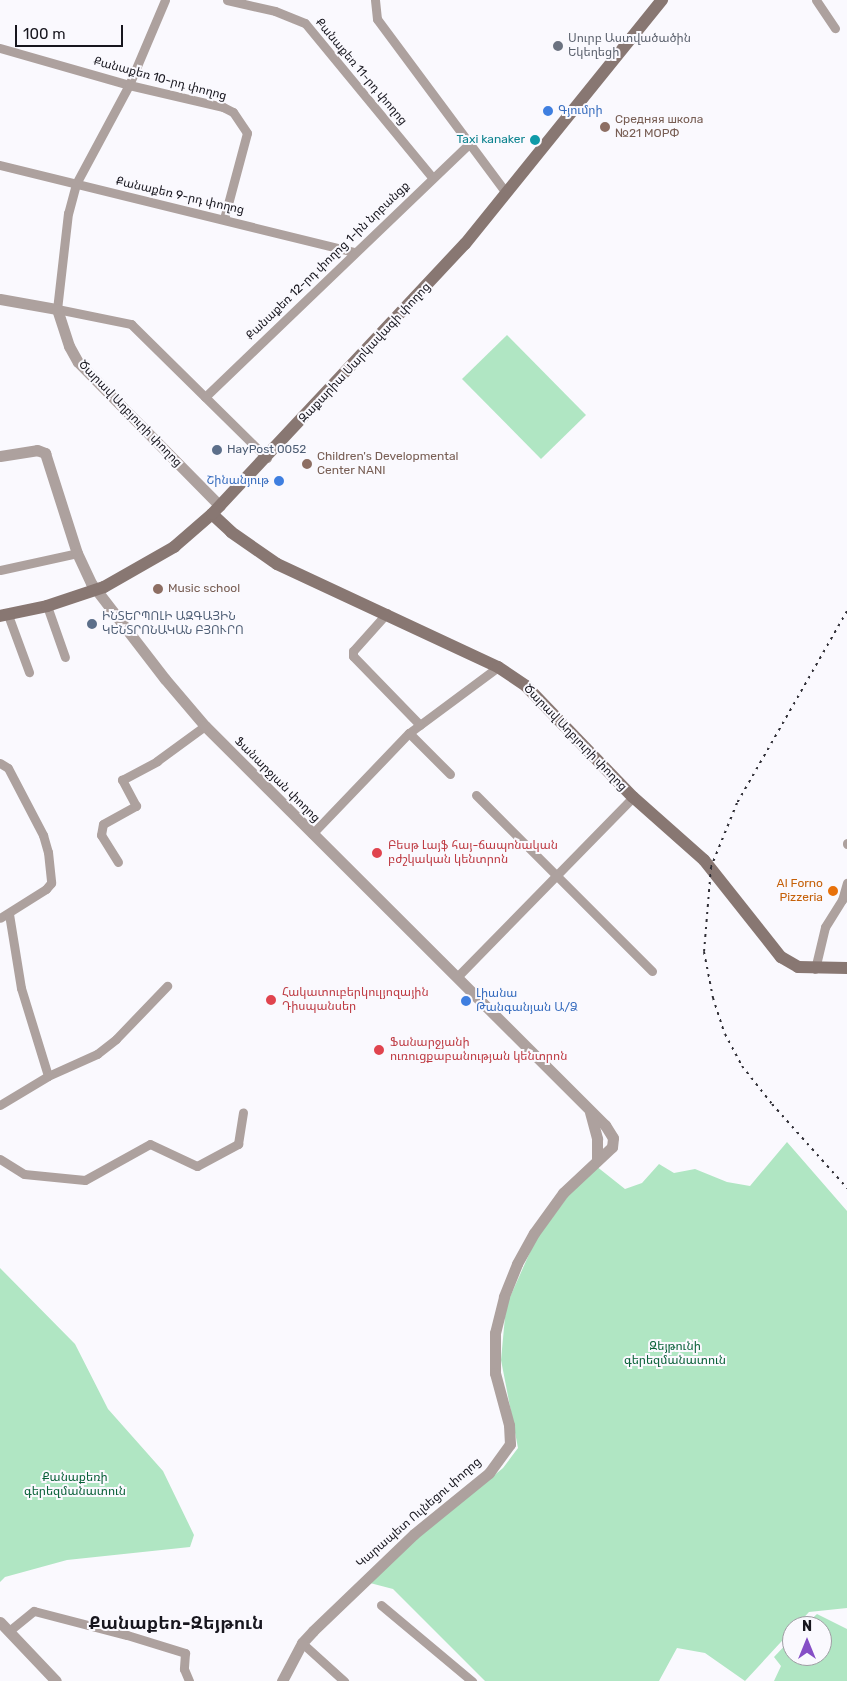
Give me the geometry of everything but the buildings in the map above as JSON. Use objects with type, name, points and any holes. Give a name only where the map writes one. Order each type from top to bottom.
[{"type":"main road","name":"Զաքարիա Սարկավագի փողոց","points":[[4,615],[47,606],[96,591],[126,576],[174,546],[216,510],[267,458],[465,244],[662,0]]},
{"type":"main road","name":"Ծարավ Աղբյուրի փողոց","points":[[216,510],[231,532],[277,564],[330,590],[387,613],[498,667],[526,686],[633,797],[711,867],[743,912],[781,957],[798,967],[816,969],[847,968]]},
{"type":"street","points":[[57,309],[68,213],[76,184],[129,86],[165,0]]},
{"type":"street","name":"Քանաքեռ 11-րդ փողոց","points":[[226,0],[275,11],[305,24],[432,177]]},
{"type":"street","points":[[375,0],[377,19],[506,193]]},
{"type":"street","points":[[816,0],[835,28]]},
{"type":"street","name":"Քանաքեռ 10-րդ փողոց","points":[[0,48],[129,86],[223,107],[233,112],[247,133],[224,220]]},
{"type":"street","name":"Քանաքեռ 12-րդ փողոց 1-ին նրբանցք","points":[[205,398],[354,252],[470,143]]},
{"type":"street","name":"Քանաքեռ 9-րդ փողոց","points":[[0,165],[354,252]]},
{"type":"street","points":[[0,299],[131,324],[267,458]]},
{"type":"street","name":"Ծարավ Աղբյուրի փողոց","points":[[57,309],[69,346],[78,362],[216,510]]},
{"type":"street","name":"Ֆանարջյան փողոց","points":[[0,456],[37,450],[47,455],[77,553],[96,591],[205,726],[610,1130],[613,1138],[612,1147],[563,1193],[534,1233],[517,1264],[504,1297],[495,1333],[495,1373]]},
{"type":"street","points":[[0,570],[77,553]]},
{"type":"street","points":[[47,606],[65,656]]},
{"type":"street","points":[[387,613],[354,651],[353,656],[420,725]]},
{"type":"street","points":[[4,615],[28,672]]},
{"type":"street","points":[[312,834],[409,733],[498,667]]},
{"type":"street","points":[[118,862],[101,835],[103,824],[136,806],[122,780],[158,761],[205,726]]},
{"type":"street","points":[[409,733],[450,774]]},
{"type":"street","points":[[0,763],[8,768],[43,835],[48,852],[51,884],[9,914],[0,918]]},
{"type":"street","points":[[476,795],[652,971]]},
{"type":"street","points":[[457,977],[633,797]]},
{"type":"street","points":[[816,969],[825,928],[842,900],[847,883]]},
{"type":"street","points":[[9,914],[21,988],[48,1076]]},
{"type":"street","points":[[0,1105],[48,1076],[97,1054],[116,1039],[167,986]]},
{"type":"street","points":[[0,1159],[24,1174],[85,1180],[150,1144],[197,1166],[238,1144],[243,1112]]},
{"type":"street","points":[[590,1112],[597,1139],[597,1160]]},
{"type":"street","name":"Կարապետ Ուլնեցու փողոց","points":[[282,1681],[302,1643],[360,1584],[414,1534],[489,1473],[510,1444],[509,1425],[495,1373]]},
{"type":"street","points":[[381,1605],[472,1681]]},
{"type":"street","points":[[4,1629],[34,1611],[127,1635],[185,1653],[184,1669],[189,1681]]},
{"type":"street","points":[[0,1622],[4,1629],[52,1681]]},
{"type":"street","points":[[4,1629],[56,1681]]},
{"type":"street","points":[[302,1643],[344,1681]]},
{"type":"green space","points":[[507,335],[586,415],[541,459],[462,379]]},
{"type":"green space","name":"Զեյթունի գերեզմանատուն","points":[[787,1142],[847,1211],[847,1608],[809,1612],[805,1616],[782,1616],[782,1641],[745,1681],[705,1653],[677,1648],[659,1681],[485,1681],[393,1589],[370,1583],[408,1546],[503,1468],[518,1448],[501,1360],[506,1306],[535,1241],[571,1192],[596,1166],[625,1189],[642,1183],[659,1164],[674,1173],[695,1169],[727,1182],[750,1186]]},
{"type":"green space","name":"Քանաքեռի գերեզմանատուն","points":[[0,1268],[75,1344],[108,1409],[163,1471],[194,1535],[190,1547],[67,1560],[5,1577],[0,1582]]},
{"type":"green space","points":[[832,1622],[847,1629],[847,1681],[774,1681],[781,1666],[774,1657],[782,1649],[782,1666],[832,1666]]},
{"type":"railway","points":[[847,611],[737,803],[711,867],[704,952],[713,998],[725,1034],[742,1066],[772,1104],[847,1188]]},
{"type":"place","name":"Սուրբ Աստվածածին Եկեղեցի","points":[[558,46]]},
{"type":"place","name":"Գյումրի","points":[[548,111]]},
{"type":"place","name":"Средняя школа №21 МОРФ","points":[[605,127]]},
{"type":"place","name":"Taxi kanaker","points":[[535,140]]},
{"type":"place","name":"HayPost 0052","points":[[217,450]]},
{"type":"place","name":"Children's Developmental Center NANI","points":[[307,464]]},
{"type":"place","name":"Շինանյութ","points":[[279,481]]},
{"type":"place","name":"Music school","points":[[158,589]]},
{"type":"place","name":"ԻՆՏԵՐՊՈԼԻ ԱԶԳԱՅԻՆ ԿԵՆՏՐՈՆԱԿԱՆ ԲՅՈՒՐՈ","points":[[92,624]]},
{"type":"place","name":"Բեսթ Լայֆ հայ-ճապոնական բժշկական կենտրոն","points":[[377,853]]},
{"type":"place","name":"Al Forno Pizzeria","points":[[833,891]]},
{"type":"place","name":"Հակատուբերկուլյոզային Դիսպանսեր","points":[[271,1000]]},
{"type":"place","name":"Լիանա Թանգանյան Ա/Ձ","points":[[466,1001]]},
{"type":"place","name":"Ֆանարջյանի ուռուցքաբանության կենտրոն","points":[[379,1050]]},
{"type":"district","name":"Քանաքեռ-Զեյթուն","points":[[176,1623]]}]
